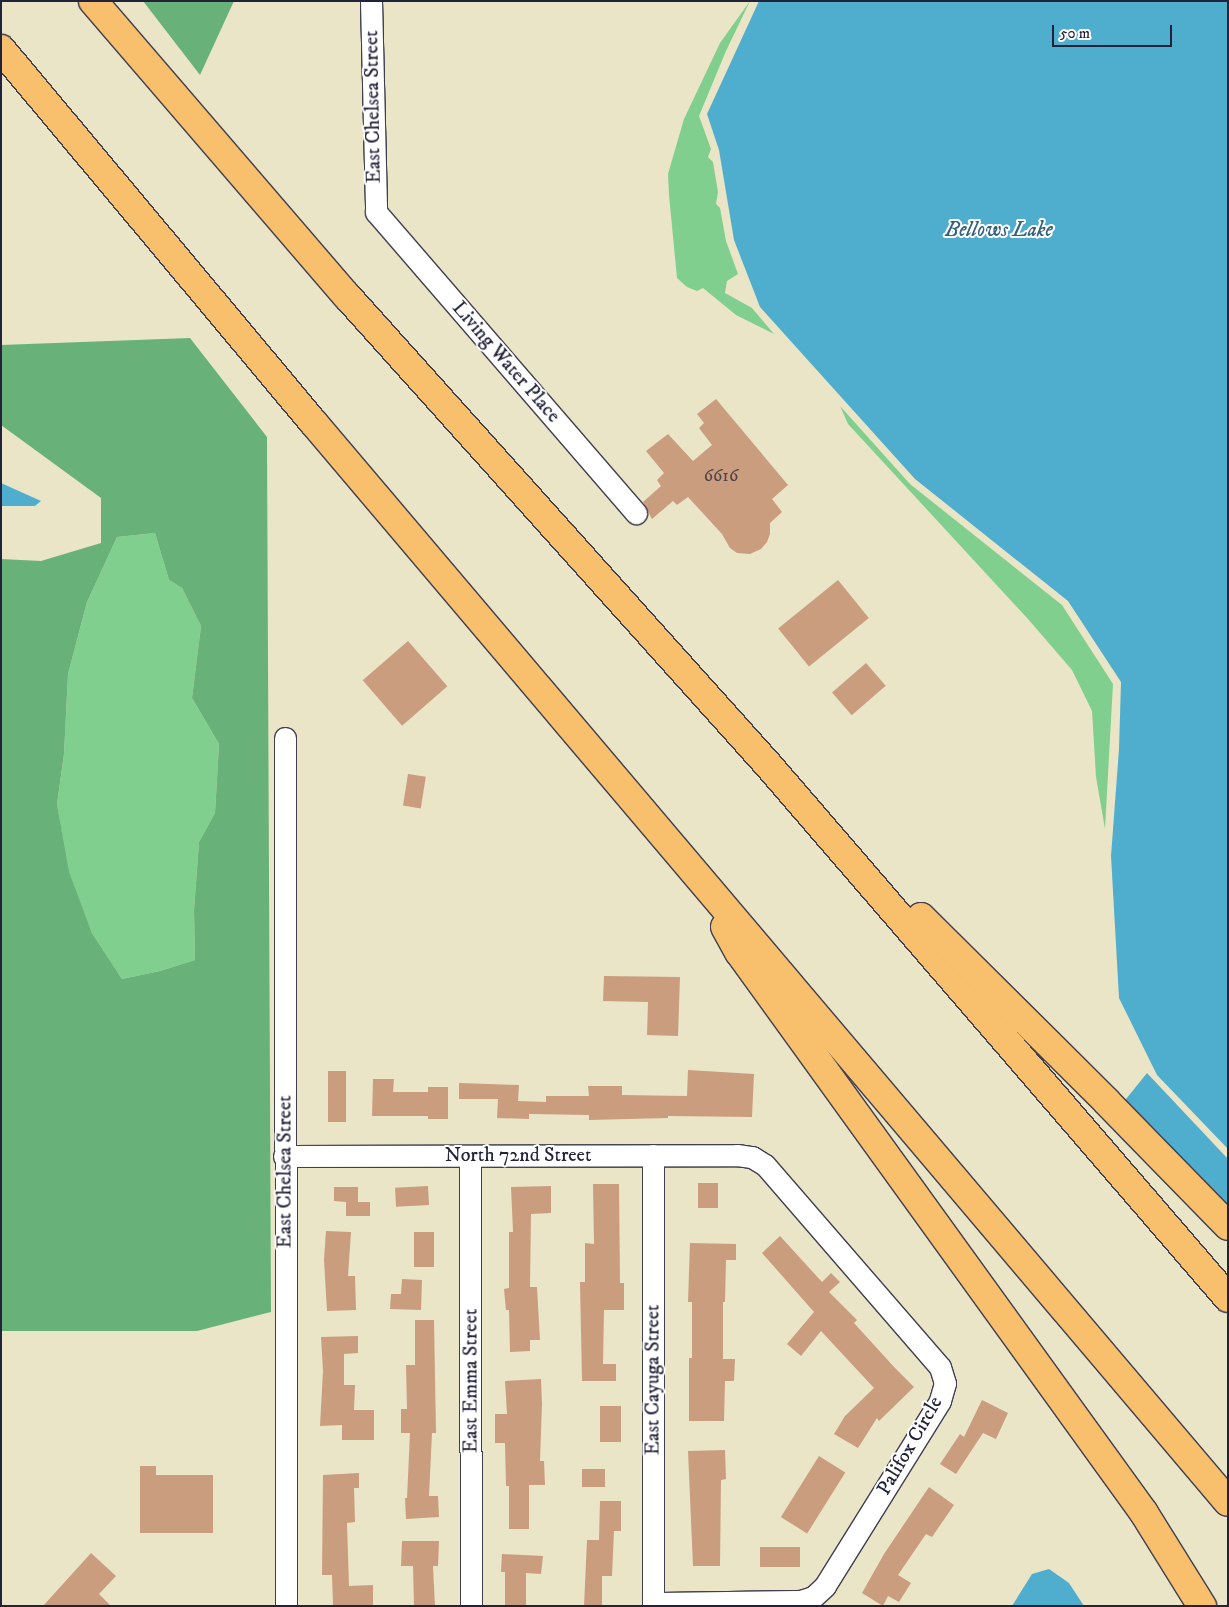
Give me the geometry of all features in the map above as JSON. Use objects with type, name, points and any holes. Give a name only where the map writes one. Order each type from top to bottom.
[{"type":"highway","points":[[93,1],[347,296],[770,767],[1228,1298]]},
{"type":"highway","points":[[1,49],[89,151],[313,422],[1228,1502]]},
{"type":"highway","points":[[1,71],[89,151]]},
{"type":"highway","points":[[770,767],[1107,1102],[1228,1226]]},
{"type":"highway","points":[[698,875],[738,952],[1144,1513],[1219,1606]]},
{"type":"highway","points":[[1144,1513],[1202,1606]]},
{"type":"street","name":"East Chelsea Street","points":[[371,1],[376,212]]},
{"type":"street","name":"Living Water Place","points":[[376,212],[636,512]]},
{"type":"street","name":"East Chelsea Street","points":[[285,738],[286,1606]]},
{"type":"street","name":"East Cayuga Street","points":[[653,1155],[653,1604]]},
{"type":"street","name":"North 72nd Street","points":[[284,1156],[737,1155],[752,1157]]},
{"type":"street","name":"East Emma Street","points":[[470,1156],[471,1606]]},
{"type":"street","name":"Palifox Circle","points":[[653,1604],[801,1601],[813,1597],[825,1586],[940,1401],[945,1382],[940,1367],[765,1165],[752,1157]]},
{"type":"green space","points":[[143,1],[234,1],[200,75]]},
{"type":"green space","points":[[750,1],[726,51],[699,116],[711,149],[708,157],[713,162],[718,192],[716,204],[720,208],[726,241],[738,274],[727,281],[725,293],[752,308],[774,334],[736,315],[703,288],[697,291],[687,287],[677,278],[669,195],[668,174],[684,119],[720,43]]},
{"type":"green space","points":[[190,338],[267,437],[271,1312],[197,1331],[1,1331],[1,559],[41,561],[101,543],[101,498],[1,425],[1,345]],"holes":[[[155,533],[169,580],[182,588],[201,626],[192,698],[219,744],[215,813],[199,842],[194,910],[195,960],[160,971],[122,979],[92,933],[69,872],[57,804],[64,754],[68,674],[87,602],[117,537]]]},
{"type":"green space","points":[[840,406],[910,484],[1062,605],[1113,684],[1105,829],[1096,777],[1092,711],[1072,670],[1028,619],[848,424]]},
{"type":"green space","points":[[155,533],[169,580],[182,588],[201,626],[192,698],[219,744],[215,813],[199,842],[194,910],[195,960],[160,971],[122,979],[92,933],[68,872],[57,804],[64,754],[68,674],[87,602],[117,537]]},
{"type":"water","name":"Bellows Lake","points":[[759,1],[1228,1],[1228,1149],[1157,1075],[1119,998],[1111,856],[1119,749],[1121,682],[1068,601],[915,479],[760,307],[734,240],[719,150],[707,114]]},
{"type":"water","points":[[1,483],[41,501],[35,506],[1,506]]},
{"type":"water","points":[[1147,1073],[1228,1159],[1228,1214],[1122,1104]]},
{"type":"water","points":[[1049,1569],[1069,1583],[1084,1606],[1012,1606],[1032,1574]]},
{"type":"building","points":[[716,399],[788,485],[772,499],[782,512],[770,523],[770,534],[767,542],[761,549],[750,554],[737,553],[730,548],[722,534],[688,497],[677,505],[673,501],[652,519],[643,502],[661,486],[657,480],[664,473],[646,451],[668,434],[693,461],[712,445],[699,428],[704,423],[697,414]]},
{"type":"building","points":[[838,580],[869,618],[809,667],[778,628]]},
{"type":"building","points":[[408,641],[447,686],[402,726],[363,680]]},
{"type":"building","points":[[866,663],[886,686],[852,715],[832,693]]},
{"type":"building","points":[[408,774],[426,777],[421,808],[403,806]]},
{"type":"building","points":[[604,976],[680,977],[678,1036],[647,1035],[648,1002],[603,1001]]},
{"type":"building","points":[[688,1070],[754,1074],[752,1117],[668,1116],[668,1118],[589,1120],[589,1115],[529,1114],[529,1119],[497,1118],[498,1099],[459,1099],[459,1083],[519,1085],[518,1101],[546,1102],[546,1096],[589,1096],[588,1086],[622,1086],[622,1095],[687,1096]]},
{"type":"building","points":[[328,1071],[346,1071],[346,1122],[328,1122]]},
{"type":"building","points":[[373,1079],[394,1079],[393,1092],[428,1092],[428,1087],[448,1087],[448,1119],[428,1119],[428,1116],[372,1116]]},
{"type":"building","points":[[698,1183],[718,1183],[718,1208],[698,1208]]},
{"type":"building","points":[[593,1184],[619,1184],[620,1283],[624,1283],[624,1310],[604,1310],[603,1364],[616,1364],[616,1381],[582,1381],[580,1282],[585,1282],[585,1243],[594,1244]]},
{"type":"building","points":[[428,1186],[429,1205],[396,1207],[395,1188]]},
{"type":"building","points":[[551,1186],[551,1213],[531,1214],[530,1287],[537,1287],[540,1340],[530,1340],[530,1351],[510,1352],[509,1310],[506,1310],[504,1289],[509,1288],[509,1232],[513,1232],[511,1187]]},
{"type":"building","points":[[334,1187],[358,1187],[358,1202],[370,1202],[370,1216],[346,1216],[346,1202],[334,1201]]},
{"type":"building","points":[[326,1231],[351,1232],[348,1276],[355,1276],[356,1310],[327,1311],[324,1260]]},
{"type":"building","points":[[414,1232],[434,1232],[434,1267],[414,1267]]},
{"type":"building","points":[[780,1236],[822,1282],[831,1273],[840,1282],[829,1292],[857,1320],[854,1323],[914,1387],[879,1421],[877,1418],[858,1448],[834,1434],[845,1416],[874,1388],[821,1331],[801,1356],[787,1344],[814,1312],[762,1253]]},
{"type":"building","points":[[690,1243],[736,1244],[736,1260],[726,1260],[725,1302],[723,1302],[723,1359],[735,1359],[734,1381],[725,1381],[724,1421],[689,1421],[689,1358],[692,1358],[692,1302],[688,1302]]},
{"type":"building","points":[[402,1279],[422,1280],[421,1310],[390,1309],[391,1294],[401,1294]]},
{"type":"building","points":[[415,1320],[434,1320],[436,1433],[432,1433],[429,1496],[438,1496],[439,1517],[406,1519],[405,1498],[407,1498],[410,1433],[401,1433],[401,1409],[407,1409],[406,1365],[415,1365]]},
{"type":"building","points":[[358,1336],[358,1353],[344,1354],[344,1385],[355,1385],[354,1410],[374,1410],[374,1440],[342,1440],[342,1425],[320,1426],[323,1371],[321,1337]]},
{"type":"building","points":[[541,1379],[540,1461],[544,1461],[545,1485],[529,1485],[529,1529],[509,1529],[509,1486],[506,1486],[505,1443],[495,1443],[495,1414],[507,1414],[505,1381]]},
{"type":"building","points":[[982,1400],[1008,1413],[996,1439],[983,1433],[956,1474],[940,1464],[960,1434],[964,1437]]},
{"type":"building","points":[[600,1406],[621,1406],[621,1442],[600,1442]]},
{"type":"building","points":[[725,1450],[726,1479],[721,1480],[720,1566],[693,1566],[688,1451]]},
{"type":"building","points":[[819,1456],[845,1472],[807,1533],[781,1517]]},
{"type":"building","points":[[140,1466],[156,1466],[156,1475],[213,1475],[213,1533],[140,1533]]},
{"type":"building","points":[[582,1469],[605,1469],[605,1487],[582,1487]]},
{"type":"building","points":[[359,1473],[359,1488],[354,1488],[355,1522],[347,1523],[349,1586],[373,1585],[373,1606],[333,1606],[332,1575],[322,1575],[323,1475]]},
{"type":"building","points":[[929,1487],[954,1505],[932,1537],[926,1534],[898,1575],[911,1583],[899,1602],[888,1596],[883,1606],[862,1593],[884,1554]]},
{"type":"building","points":[[600,1501],[621,1501],[621,1531],[614,1531],[612,1576],[602,1576],[602,1606],[584,1606],[587,1540],[599,1540]]},
{"type":"building","points":[[402,1541],[439,1541],[438,1566],[433,1566],[435,1606],[414,1606],[413,1566],[401,1566]]},
{"type":"building","points":[[760,1547],[800,1547],[800,1567],[760,1567]]},
{"type":"building","points":[[91,1553],[116,1576],[99,1594],[111,1606],[43,1606]]},
{"type":"building","points":[[502,1554],[543,1556],[541,1574],[526,1573],[526,1606],[505,1606],[505,1572],[501,1572]]}]
